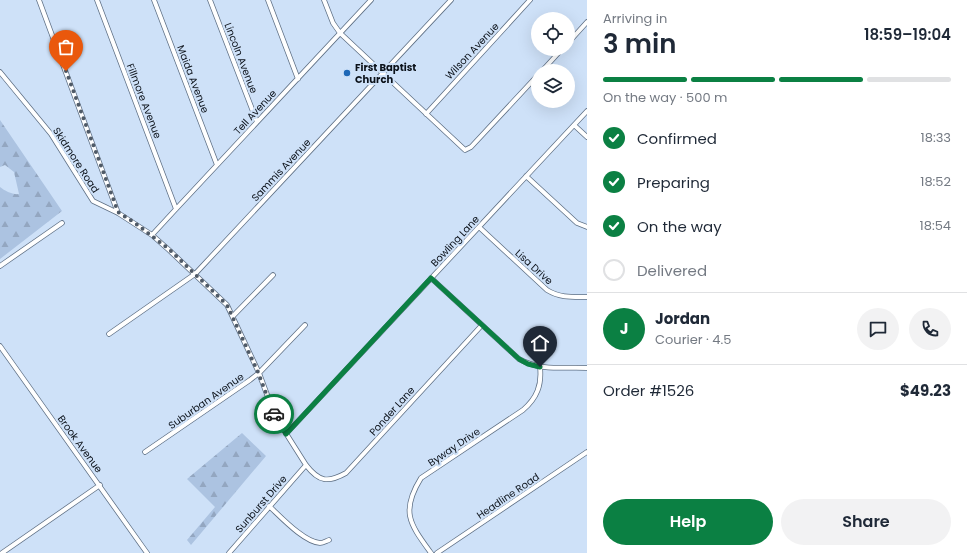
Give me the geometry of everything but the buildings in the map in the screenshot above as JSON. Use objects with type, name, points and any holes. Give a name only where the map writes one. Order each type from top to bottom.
[{"type":"street","points":[[39,0],[118,212]]},
{"type":"street","name":"Fillmore Avenue","points":[[97,0],[176,209]]},
{"type":"street","name":"Maida Avenue","points":[[154,0],[217,165]]},
{"type":"street","name":"Lincoln Avenue","points":[[210,0],[257,122]]},
{"type":"street","points":[[268,0],[298,79]]},
{"type":"street","points":[[324,0],[333,23],[340,33],[465,150],[471,147],[531,83]]},
{"type":"street","name":"Tell Avenue","points":[[152,236],[371,0]]},
{"type":"street","name":"Sammis Avenue","points":[[109,334],[195,274],[451,0]]},
{"type":"street","name":"Wilson Avenue","points":[[426,114],[530,0]]},
{"type":"street","points":[[575,35],[587,22]]},
{"type":"street","points":[[548,64],[556,56]]},
{"type":"street","name":"Skidmore Road","points":[[0,72],[51,134],[93,201],[118,212],[152,236],[227,305],[258,374],[274,416],[286,434]]},
{"type":"street","name":"Bowling Lane","points":[[286,434],[587,111]]},
{"type":"street","points":[[574,125],[587,137]]},
{"type":"street","points":[[526,176],[577,223],[587,227]]},
{"type":"street","points":[[0,266],[62,223]]},
{"type":"street","name":"Lisa Drive","points":[[479,227],[547,290],[555,295],[563,297],[587,297]]},
{"type":"street","points":[[233,316],[272,275]]},
{"type":"street","points":[[431,278],[519,359],[528,364],[540,367],[587,368]]},
{"type":"street","name":"Suburban Avenue","points":[[145,452],[258,374],[305,324]]},
{"type":"street","name":"Ponder Lane","points":[[286,434],[311,472],[318,478],[327,480],[335,479],[346,473],[482,325]]},
{"type":"street","name":"Brook Avenue","points":[[0,346],[147,553]]},
{"type":"street","name":"Byway Drive","points":[[431,553],[414,528],[410,518],[410,505],[414,490],[421,478],[530,404],[540,388],[540,367]]},
{"type":"street","name":"Headline Road","points":[[437,553],[587,452]]},
{"type":"street","name":"Sunburst Drive","points":[[230,553],[306,465]]},
{"type":"street","points":[[2,553],[100,485]]},
{"type":"street","points":[[270,506],[295,529],[312,541],[321,543],[329,540]]},
{"type":"green space","points":[[0,120],[62,211],[0,259],[0,187],[14,194],[19,194],[14,172],[5,165],[0,167]]},
{"type":"green space","points":[[242,433],[266,456],[191,545],[187,540],[215,507],[187,479]]},
{"type":"way so far","points":[[66,71],[118,212],[170,250],[227,305],[258,372],[274,414]]},
{"type":"place","name":"First Baptist Church","points":[[347,73]]},
{"type":"route","points":[[274,414],[286,434],[431,278],[510,352],[528,364],[540,367]]}]
